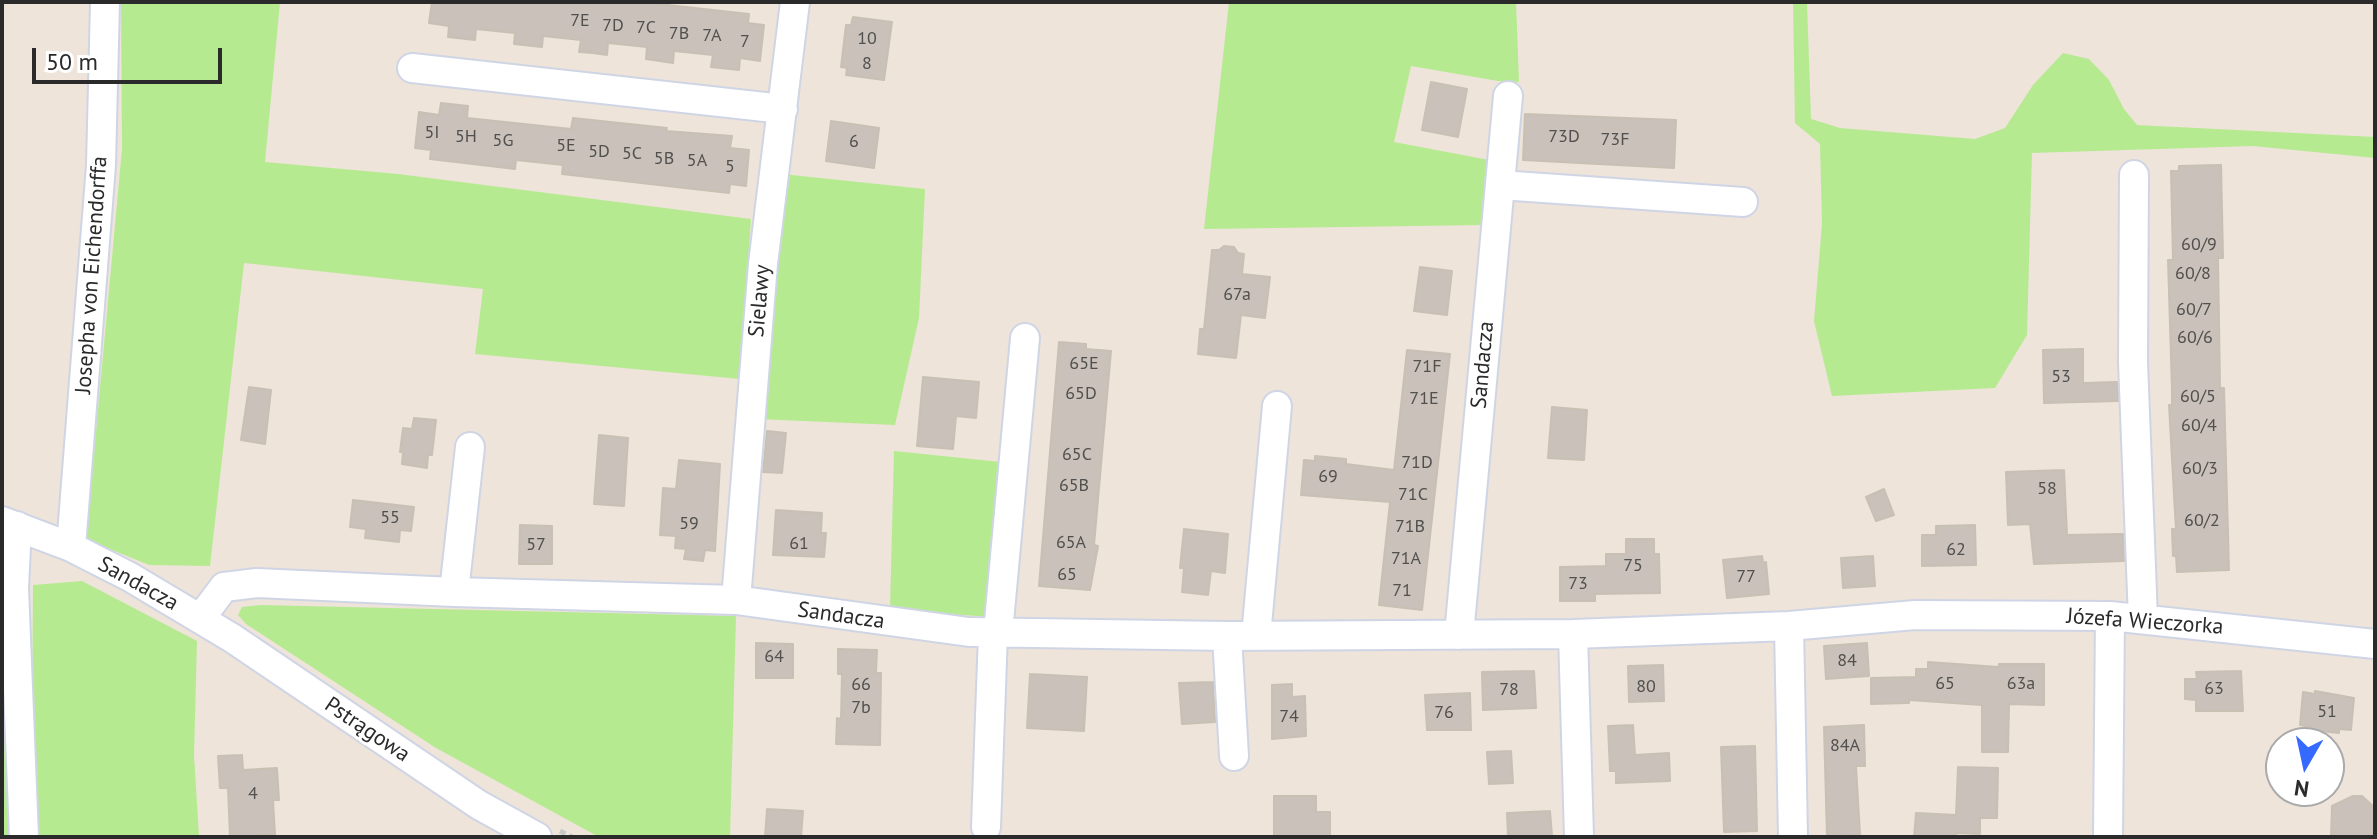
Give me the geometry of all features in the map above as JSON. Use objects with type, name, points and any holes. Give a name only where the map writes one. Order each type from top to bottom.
[{"type":"street","name":"Josepha von Eichendorffa","points":[[71,547],[101,165],[105,2]]},
{"type":"street","name":"Sielawy","points":[[736,600],[763,264],[795,2]]},
{"type":"street","points":[[412,68],[783,109]]},
{"type":"street","name":"Sandacza","points":[[1459,635],[1508,96]]},
{"type":"street","points":[[2134,175],[2133,362],[2143,619]]},
{"type":"street","points":[[1500,185],[1743,202]]},
{"type":"street","points":[[986,827],[996,633],[1025,338]]},
{"type":"street","points":[[1256,636],[1277,406]]},
{"type":"street","points":[[454,592],[470,447]]},
{"type":"street","name":"Sandacza","points":[[10,524],[71,547],[130,577],[200,619],[224,587],[257,583],[736,600],[902,625],[996,633],[1227,636],[1573,634],[1789,626],[1915,615]]},
{"type":"street","points":[[10,524],[24,837]]},
{"type":"street","name":"Józefa Wieczorka","points":[[1915,615],[2110,616],[2374,647]]},
{"type":"street","points":[[2108,837],[2110,616]]},
{"type":"street","name":"Pstrągowa","points":[[200,619],[479,805],[537,837]]},
{"type":"street","points":[[1789,626],[1793,837]]},
{"type":"street","points":[[1573,634],[1579,837]]},
{"type":"street","points":[[1227,636],[1234,756]]},
{"type":"green space","points":[[121,2],[280,2],[265,162],[398,174],[751,219],[740,379],[475,354],[483,289],[244,263],[210,566],[149,565],[88,540],[122,149]]},
{"type":"green space","points":[[1229,2],[1516,2],[1519,82],[1411,66],[1394,142],[1489,160],[1484,225],[1204,229]]},
{"type":"green space","points":[[1793,2],[1807,2],[1811,119],[1840,128],[1975,139],[2005,128],[2033,85],[2063,53],[2089,59],[2109,80],[2124,109],[2137,125],[2375,137],[2375,158],[2253,146],[2032,153],[2027,335],[1995,388],[1832,396],[1814,321],[1822,224],[1820,144],[1795,123]]},
{"type":"green space","points":[[782,174],[925,189],[919,318],[895,425],[758,419]]},
{"type":"green space","points":[[894,451],[1001,462],[992,617],[890,610]]},
{"type":"green space","points":[[82,581],[197,641],[194,755],[199,837],[2,837],[2,687],[32,728],[33,585]]},
{"type":"green space","points":[[242,607],[736,616],[730,837],[599,837],[436,748],[246,624],[238,615]]},
{"type":"building","points":[[432,2],[641,2],[749,14],[748,23],[764,25],[760,61],[740,58],[739,70],[711,67],[713,55],[674,51],[673,63],[646,59],[647,47],[608,43],[607,55],[579,52],[581,40],[543,36],[542,47],[514,44],[515,33],[476,29],[475,40],[448,37],[449,26],[429,23]]},
{"type":"building","points":[[853,17],[892,22],[884,80],[846,75],[847,68],[841,67],[846,25],[851,25]]},
{"type":"building","points":[[1431,82],[1467,89],[1458,137],[1422,130]]},
{"type":"building","points":[[441,103],[468,106],[467,118],[571,129],[573,118],[667,128],[666,131],[732,136],[730,148],[749,150],[746,186],[730,184],[729,193],[562,174],[563,165],[516,160],[515,169],[430,159],[431,150],[415,148],[419,112],[439,115]]},
{"type":"building","points":[[1525,114],[1676,120],[1674,168],[1523,160]]},
{"type":"building","points":[[831,121],[879,128],[874,168],[826,161]]},
{"type":"building","points":[[2221,165],[2223,258],[2218,258],[2220,388],[2224,388],[2229,570],[2177,572],[2176,556],[2173,556],[2172,529],[2176,529],[2169,405],[2172,405],[2168,260],[2173,260],[2171,171],[2179,171],[2179,166]]},
{"type":"building","points":[[1234,247],[1238,253],[1244,254],[1242,274],[1270,277],[1265,318],[1241,315],[1236,358],[1198,354],[1200,329],[1204,329],[1212,250]]},
{"type":"building","points":[[1420,267],[1452,271],[1447,315],[1414,311]]},
{"type":"building","points":[[1059,342],[1086,344],[1086,349],[1111,351],[1094,545],[1098,546],[1090,590],[1039,586]]},
{"type":"building","points":[[2083,349],[2083,383],[2117,382],[2118,401],[2044,403],[2043,350]]},
{"type":"building","points":[[1407,350],[1450,354],[1422,610],[1379,605],[1390,502],[1301,495],[1304,460],[1315,461],[1315,456],[1346,459],[1346,464],[1394,470]]},
{"type":"building","points":[[923,377],[979,382],[976,418],[956,416],[953,449],[917,446]]},
{"type":"building","points":[[249,387],[271,390],[265,444],[241,440]]},
{"type":"building","points":[[1552,407],[1587,410],[1584,460],[1548,458]]},
{"type":"building","points":[[414,418],[436,420],[432,455],[428,455],[427,468],[402,464],[403,428],[412,429]]},
{"type":"building","points":[[767,431],[786,433],[782,473],[763,472]]},
{"type":"building","points":[[599,435],[628,438],[624,506],[594,504]]},
{"type":"building","points":[[679,460],[720,464],[715,551],[705,550],[703,561],[684,559],[686,549],[675,548],[676,536],[660,535],[663,488],[676,489]]},
{"type":"building","points":[[2064,470],[2067,535],[2123,534],[2124,561],[2034,564],[2030,524],[2008,525],[2006,472]]},
{"type":"building","points":[[1884,489],[1894,515],[1876,521],[1866,497]]},
{"type":"building","points":[[353,500],[414,507],[411,531],[400,530],[399,542],[365,538],[366,529],[350,527]]},
{"type":"building","points":[[776,510],[822,513],[821,533],[826,533],[824,557],[773,555]]},
{"type":"building","points":[[520,525],[552,526],[552,564],[519,564]]},
{"type":"building","points":[[1975,525],[1976,565],[1922,566],[1922,535],[1936,535],[1936,526]]},
{"type":"building","points":[[1184,529],[1228,534],[1225,573],[1211,571],[1208,595],[1182,592],[1184,568],[1180,568]]},
{"type":"building","points":[[1626,539],[1654,539],[1654,554],[1659,554],[1660,593],[1595,594],[1595,601],[1560,601],[1560,567],[1606,566],[1606,554],[1626,554]]},
{"type":"building","points":[[1762,556],[1763,563],[1766,562],[1769,594],[1727,598],[1723,560]]},
{"type":"building","points":[[1873,556],[1875,586],[1843,588],[1841,558]]},
{"type":"building","points":[[756,643],[793,644],[793,678],[756,678]]},
{"type":"building","points":[[1867,643],[1869,676],[1826,679],[1824,646]]},
{"type":"building","points":[[838,649],[877,650],[876,673],[881,673],[880,745],[836,744],[837,718],[841,719],[842,674],[838,674]]},
{"type":"building","points":[[1928,662],[1999,667],[1999,664],[2044,664],[2044,705],[2009,704],[2008,752],[1982,752],[1982,705],[1909,700],[1909,703],[1871,704],[1871,678],[1916,677],[1916,669],[1928,669]]},
{"type":"building","points":[[1663,665],[1664,701],[1629,702],[1628,666]]},
{"type":"building","points":[[1534,671],[1536,708],[1483,710],[1482,672]]},
{"type":"building","points":[[2241,671],[2243,711],[2196,711],[2196,700],[2185,699],[2185,679],[2197,679],[2196,672]]},
{"type":"building","points":[[1030,674],[1087,677],[1084,731],[1027,728]]},
{"type":"building","points":[[1213,682],[1215,722],[1182,724],[1179,683]]},
{"type":"building","points":[[1292,684],[1292,697],[1305,696],[1306,736],[1272,739],[1272,685]]},
{"type":"building","points":[[2315,691],[2354,698],[2351,730],[2345,727],[2300,725],[2303,692],[2315,694]]},
{"type":"building","points":[[1470,693],[1471,730],[1427,730],[1425,695]]},
{"type":"building","points":[[1633,725],[1635,755],[1669,753],[1670,781],[1616,783],[1616,771],[1610,771],[1608,726]]},
{"type":"building","points":[[1864,725],[1865,766],[1856,766],[1860,835],[1827,837],[1824,727]]},
{"type":"building","points":[[1755,746],[1757,831],[1724,832],[1721,747]]},
{"type":"building","points":[[1511,751],[1513,783],[1489,784],[1487,752]]},
{"type":"building","points":[[242,755],[243,770],[277,768],[279,800],[273,800],[275,835],[230,837],[228,788],[220,788],[218,756]]},
{"type":"building","points":[[1958,767],[1998,768],[1997,818],[1980,818],[1980,834],[1914,837],[1916,813],[1956,815]]},
{"type":"building","points":[[1274,796],[1316,796],[1316,812],[1330,812],[1330,836],[1274,837]]},
{"type":"building","points":[[2362,796],[2375,808],[2375,837],[2331,837],[2332,807],[2345,807],[2345,800]]},
{"type":"building","points":[[767,809],[803,811],[801,837],[765,837]]},
{"type":"building","points":[[1550,811],[1552,836],[1508,837],[1507,813]]}]
